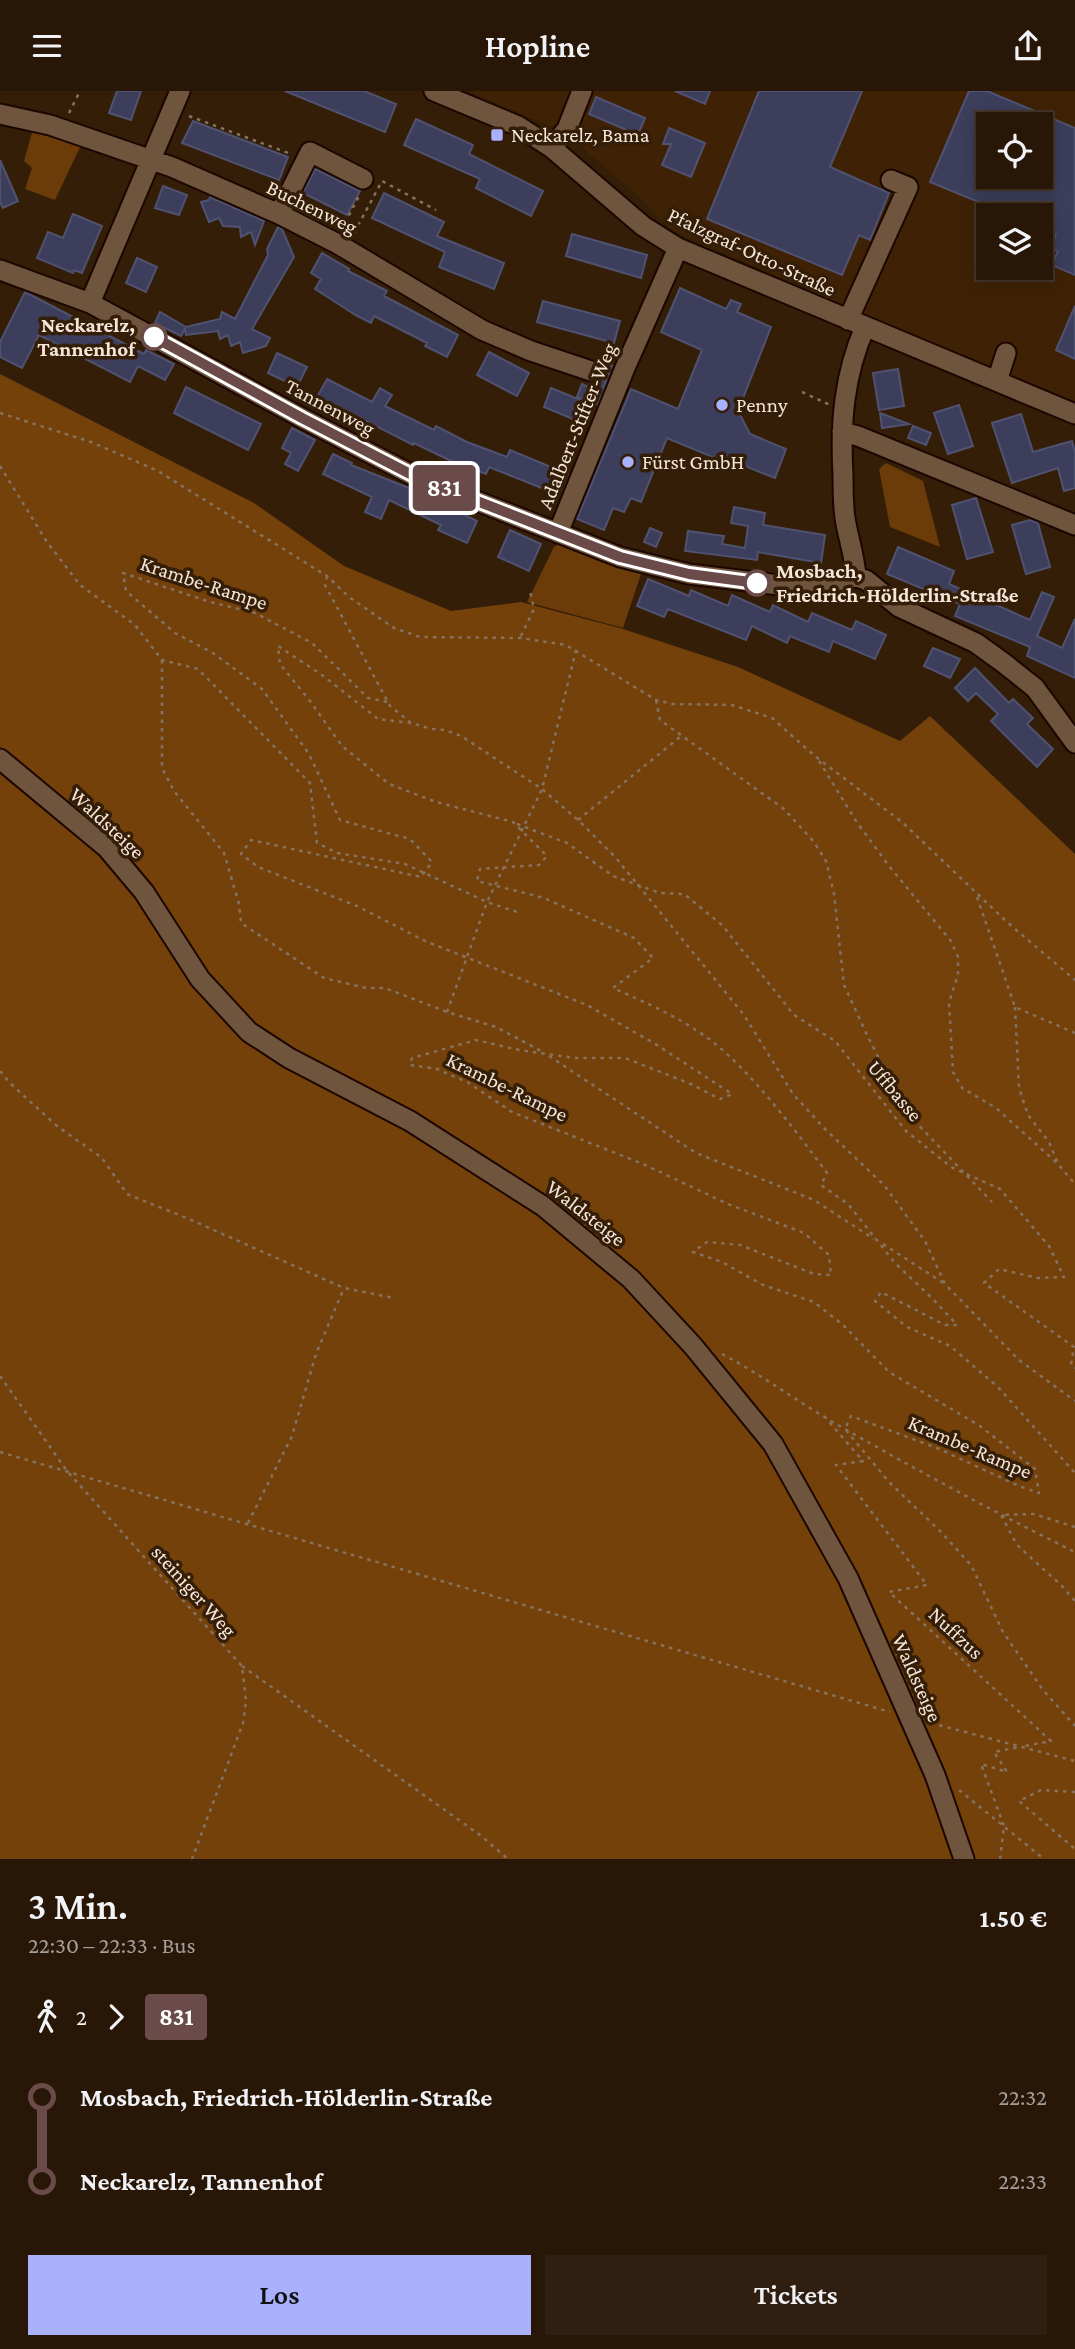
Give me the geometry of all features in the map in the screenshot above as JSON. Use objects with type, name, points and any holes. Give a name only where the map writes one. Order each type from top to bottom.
[{"type":"street","points":[[90,303],[180,91]]},
{"type":"street","name":"Pfalzgraf-Otto-Straße","points":[[435,91],[518,126],[552,148],[643,226],[678,248],[1075,414]]},
{"type":"street","points":[[552,148],[567,128],[582,91]]},
{"type":"street","name":"Buchenweg","points":[[0,114],[62,128],[151,159],[279,214],[342,246],[482,330],[531,351],[592,371]]},
{"type":"street","points":[[279,214],[310,152],[363,179]]},
{"type":"street","points":[[891,180],[908,187],[857,324],[854,353],[845,389],[842,432],[845,517],[856,577],[866,580],[899,607],[976,643],[1005,664],[1035,688],[1074,739]]},
{"type":"street","name":"Adalbert-Stifter-Weg","points":[[678,248],[625,368],[558,533],[620,557],[689,574],[787,586],[820,585],[856,577]]},
{"type":"street","name":"Tannenweg","points":[[0,270],[90,303],[418,478],[558,533]]},
{"type":"street","points":[[997,380],[1006,353]]},
{"type":"street","points":[[842,432],[858,436],[1075,525]]},
{"type":"street","name":"Waldsteige","points":[[0,759],[107,848],[144,892],[200,979],[249,1032],[289,1058],[410,1121],[499,1177],[579,1234],[631,1279],[693,1346],[773,1444],[848,1578],[935,1775],[964,1859]]},
{"type":"path","points":[[62,128],[80,91]]},
{"type":"path","points":[[173,110],[291,154]]},
{"type":"path","points":[[342,246],[340,224],[346,221],[362,190],[363,179]]},
{"type":"path","points":[[342,246],[382,181],[436,210]]},
{"type":"path","points":[[802,392],[818,400]]},
{"type":"path","points":[[0,413],[91,442],[158,471],[327,576],[369,613],[394,628],[420,637],[521,638],[558,643],[576,650],[656,700],[672,705],[732,705],[772,718],[816,757],[902,823],[1008,923],[1075,980]]},
{"type":"path","points":[[0,465],[47,542],[80,585],[135,625],[162,660],[162,768],[174,791],[224,853],[239,904],[241,923],[324,978],[366,988],[385,988],[496,1027],[545,1054],[696,1153],[814,1200],[945,1284],[1019,1360],[1075,1401]]},
{"type":"path","name":"Krambe-Rampe","points":[[387,702],[368,698],[312,643],[255,613],[210,602],[123,573],[126,591],[175,633],[213,653],[262,689],[309,754],[340,820],[410,839],[432,862],[421,877],[251,840],[241,854],[258,867],[357,906],[425,941],[587,1005],[657,1045],[732,1094],[720,1099],[691,1084],[625,1058],[575,1058],[476,1040],[412,1058],[410,1065],[447,1073],[467,1082],[512,1112],[643,1164],[728,1204],[804,1233],[829,1255],[831,1275],[814,1274],[740,1245],[707,1242],[692,1252],[722,1262],[763,1285],[814,1303],[843,1325],[889,1372],[980,1426],[1035,1469],[1039,1493],[937,1448],[851,1416],[845,1429]]},
{"type":"path","points":[[327,576],[325,585],[387,702],[411,723]]},
{"type":"path","points":[[521,638],[534,608],[530,590]]},
{"type":"path","points":[[945,1284],[925,1241],[884,1185],[824,1128],[793,1094],[744,1016],[616,858],[578,820],[542,789],[461,736],[411,723],[378,719],[322,675],[278,646],[279,664],[342,746],[389,783],[436,802],[513,822],[522,828],[547,856],[539,865],[480,869],[477,881],[544,898],[634,938],[653,958],[613,988],[679,1020],[713,1042],[754,1083],[827,1173],[821,1185],[848,1204],[895,1263],[957,1325],[945,1325],[881,1292],[875,1301],[906,1327],[950,1346],[998,1387],[1075,1473]]},
{"type":"path","points":[[447,1012],[487,902],[542,789],[576,650]]},
{"type":"path","points":[[162,660],[198,669],[310,783],[317,843],[337,853],[405,864],[487,902],[520,913]]},
{"type":"path","points":[[656,700],[660,720],[680,737],[784,809],[814,842],[826,862],[834,894],[844,985],[906,1112],[992,1202]]},
{"type":"path","points":[[578,820],[680,737]]},
{"type":"path","points":[[816,757],[856,821],[889,866],[951,941],[958,957],[958,974],[949,1003],[953,1072],[962,1088],[996,1108],[1058,1164],[1075,1184]]},
{"type":"path","name":"Uffbasse","points":[[522,828],[567,843],[613,876],[660,893],[684,894],[722,925],[794,1015],[835,1041],[906,1131],[951,1167],[1000,1189],[1049,1246],[1064,1277],[1038,1278],[999,1269],[984,1283],[1074,1347],[1070,1365],[1075,1368]]},
{"type":"path","points":[[976,893],[1015,1007],[1019,1089],[1028,1115],[1049,1142],[1058,1164]]},
{"type":"path","points":[[1015,1007],[1075,1033]]},
{"type":"path","points":[[0,1071],[57,1126],[102,1158],[127,1194],[344,1288],[394,1298]]},
{"type":"path","points":[[248,1524],[292,1436],[316,1354],[344,1288]]},
{"type":"path","points":[[717,1352],[752,1370],[845,1429],[1001,1515],[1075,1552]]},
{"type":"path","name":"steiniger Weg","points":[[0,1375],[67,1471],[242,1666],[246,1701],[243,1723],[192,1859]]},
{"type":"path","name":"Nuffzus","points":[[824,1416],[863,1461],[836,1465],[927,1585],[890,1592],[1051,1741],[994,1752],[1007,1772],[981,1764],[1004,1826],[1000,1859]]},
{"type":"path","points":[[845,1429],[889,1482],[971,1565],[1003,1632],[1043,1690],[1075,1726]]},
{"type":"path","points":[[0,1452],[910,1718],[1075,1761]]},
{"type":"path","points":[[1001,1515],[1034,1514],[1075,1527]]},
{"type":"path","points":[[1001,1515],[1017,1545],[1075,1601]]},
{"type":"path","points":[[242,1666],[480,1835],[508,1859]]},
{"type":"path","points":[[935,1775],[966,1795],[1044,1859]]},
{"type":"path","points":[[1075,1792],[1041,1790],[1019,1801],[1075,1849]]},
{"type":"shaded area","points":[[468,91],[1075,91],[1075,402],[672,230],[567,134]]},
{"type":"shaded area","points":[[33,129],[82,143],[55,200],[25,189],[32,168],[24,161]]},
{"type":"shaded area","points":[[0,374],[254,503],[344,566],[451,611],[521,602],[623,629],[738,667],[900,741],[930,716],[1075,854],[1075,1859],[0,1859]]},
{"type":"shaded area","points":[[886,463],[923,481],[940,547],[890,527],[879,469]]},
{"type":"shaded area","points":[[560,543],[642,571],[623,628],[527,602],[554,547]]},
{"type":"building","points":[[117,91],[141,91],[131,120],[109,113]]},
{"type":"building","points":[[285,91],[364,91],[396,104],[385,132]]},
{"type":"building","points":[[675,91],[710,91],[705,104]]},
{"type":"building","points":[[759,91],[862,91],[830,167],[889,193],[870,240],[859,235],[842,275],[707,219]]},
{"type":"building","points":[[969,91],[987,91],[1037,112],[976,112],[976,189],[1053,189],[1053,119],[1075,128],[1075,275],[1053,265],[1058,251],[1053,249],[1056,234],[1053,233],[1053,203],[981,203],[930,182]]},
{"type":"building","points":[[596,97],[645,118],[638,135],[589,114]]},
{"type":"building","points":[[416,119],[473,145],[469,154],[543,191],[531,216],[476,188],[480,179],[404,145]]},
{"type":"building","points":[[193,121],[288,157],[279,180],[182,143]]},
{"type":"building","points":[[669,128],[705,143],[691,177],[662,165],[671,144],[663,144]]},
{"type":"building","points":[[0,160],[18,201],[3,208],[0,202]]},
{"type":"building","points":[[315,169],[360,191],[347,215],[303,193]]},
{"type":"building","points":[[163,186],[187,195],[179,215],[155,208]]},
{"type":"building","points":[[384,193],[444,222],[437,236],[504,263],[494,289],[439,267],[445,252],[372,218]]},
{"type":"building","points":[[210,197],[264,221],[255,245],[251,232],[241,237],[240,227],[223,226],[219,218],[209,222],[201,202],[209,200]]},
{"type":"building","points":[[73,214],[102,226],[82,273],[74,270],[73,273],[37,258],[48,232],[63,238]]},
{"type":"building","points":[[278,227],[282,229],[294,257],[252,329],[270,338],[266,346],[243,353],[240,342],[231,346],[228,335],[220,339],[218,331],[186,335],[185,329],[181,336],[155,323],[160,312],[186,327],[220,319],[222,312],[235,319],[268,255],[267,249]]},
{"type":"building","points":[[572,234],[647,255],[641,278],[566,256]]},
{"type":"building","points":[[322,253],[349,269],[348,271],[387,291],[384,296],[458,335],[447,357],[425,346],[427,343],[374,316],[371,323],[357,316],[315,289],[321,279],[311,273]]},
{"type":"building","points":[[137,258],[157,267],[146,292],[126,283]]},
{"type":"building","points":[[680,288],[726,309],[731,300],[741,304],[737,312],[771,327],[738,411],[750,434],[786,449],[775,478],[735,462],[734,466],[667,438],[641,502],[631,498],[624,512],[613,508],[604,530],[577,519],[631,389],[678,409],[702,350],[661,332]]},
{"type":"building","points":[[25,292],[144,354],[146,350],[174,364],[165,380],[138,366],[130,382],[39,335],[22,368],[0,357],[0,342]]},
{"type":"building","points":[[543,301],[620,321],[614,343],[537,322]]},
{"type":"building","points":[[1075,306],[1075,359],[1056,350]]},
{"type":"building","points":[[489,352],[529,373],[517,396],[477,375]]},
{"type":"building","points":[[277,353],[307,367],[297,387],[268,373]]},
{"type":"building","points":[[600,360],[612,365],[597,405],[577,397],[582,384],[588,387],[590,383],[599,381],[603,369]]},
{"type":"building","points":[[898,369],[904,406],[879,410],[873,373]]},
{"type":"building","points":[[327,379],[372,402],[380,388],[392,395],[385,406],[434,430],[436,426],[467,442],[507,457],[510,450],[568,474],[559,495],[489,467],[486,474],[414,443],[413,445],[337,406],[335,409],[316,399]]},
{"type":"building","points":[[186,387],[261,424],[248,450],[174,413]]},
{"type":"building","points":[[551,388],[583,401],[575,420],[544,407]]},
{"type":"building","points":[[959,405],[973,446],[948,454],[934,413]]},
{"type":"building","points":[[880,413],[909,424],[882,428]]},
{"type":"building","points":[[1021,414],[1033,452],[1072,441],[1075,452],[1075,488],[1064,491],[1058,468],[1012,483],[992,423]]},
{"type":"building","points":[[913,426],[931,433],[926,445],[908,438]]},
{"type":"building","points":[[292,428],[315,440],[298,471],[285,464],[291,453],[282,448]]},
{"type":"building","points":[[333,454],[352,463],[351,465],[409,488],[477,521],[467,543],[438,530],[441,525],[389,500],[381,519],[365,512],[372,497],[323,474]]},
{"type":"building","points":[[976,498],[993,552],[967,559],[952,505]]},
{"type":"building","points":[[734,507],[765,513],[763,525],[825,535],[821,563],[758,552],[757,560],[685,551],[688,531],[724,536],[722,544],[745,548],[748,526],[731,523]]},
{"type":"building","points":[[1030,520],[1038,523],[1050,567],[1026,574],[1012,525]]},
{"type":"building","points":[[650,528],[662,533],[656,547],[644,542]]},
{"type":"building","points":[[510,530],[541,544],[529,571],[498,557]]},
{"type":"building","points":[[898,547],[954,571],[949,584],[1030,620],[1042,592],[1054,597],[1037,636],[1062,648],[1075,619],[1075,678],[1027,656],[1030,647],[955,616],[960,604],[887,574]]},
{"type":"building","points":[[648,579],[689,596],[691,590],[728,606],[732,595],[770,612],[773,605],[808,622],[812,613],[852,630],[856,621],[886,635],[875,659],[833,641],[829,652],[790,636],[787,643],[752,626],[746,640],[668,609],[664,617],[637,606]]},
{"type":"building","points":[[933,648],[960,659],[950,678],[924,666]]},
{"type":"building","points":[[975,668],[1009,703],[1013,699],[1033,718],[1027,724],[1053,749],[1037,767],[991,721],[998,714],[976,693],[968,701],[955,688]]},
{"type":"bus line","name":"831","points":[[154,337],[418,478],[620,557],[689,574],[757,583]]},
{"type":"place","name":"Neckarelz, Bama","points":[[497,135]]},
{"type":"place","name":"Neckarelz, Tannenhof","points":[[154,337]]},
{"type":"place","name":"Penny","points":[[722,405]]},
{"type":"place","name":"Fürst GmbH","points":[[628,462]]},
{"type":"place","name":"Mosbach, Friedrich-Hölderlin-Straße","points":[[757,583]]}]
